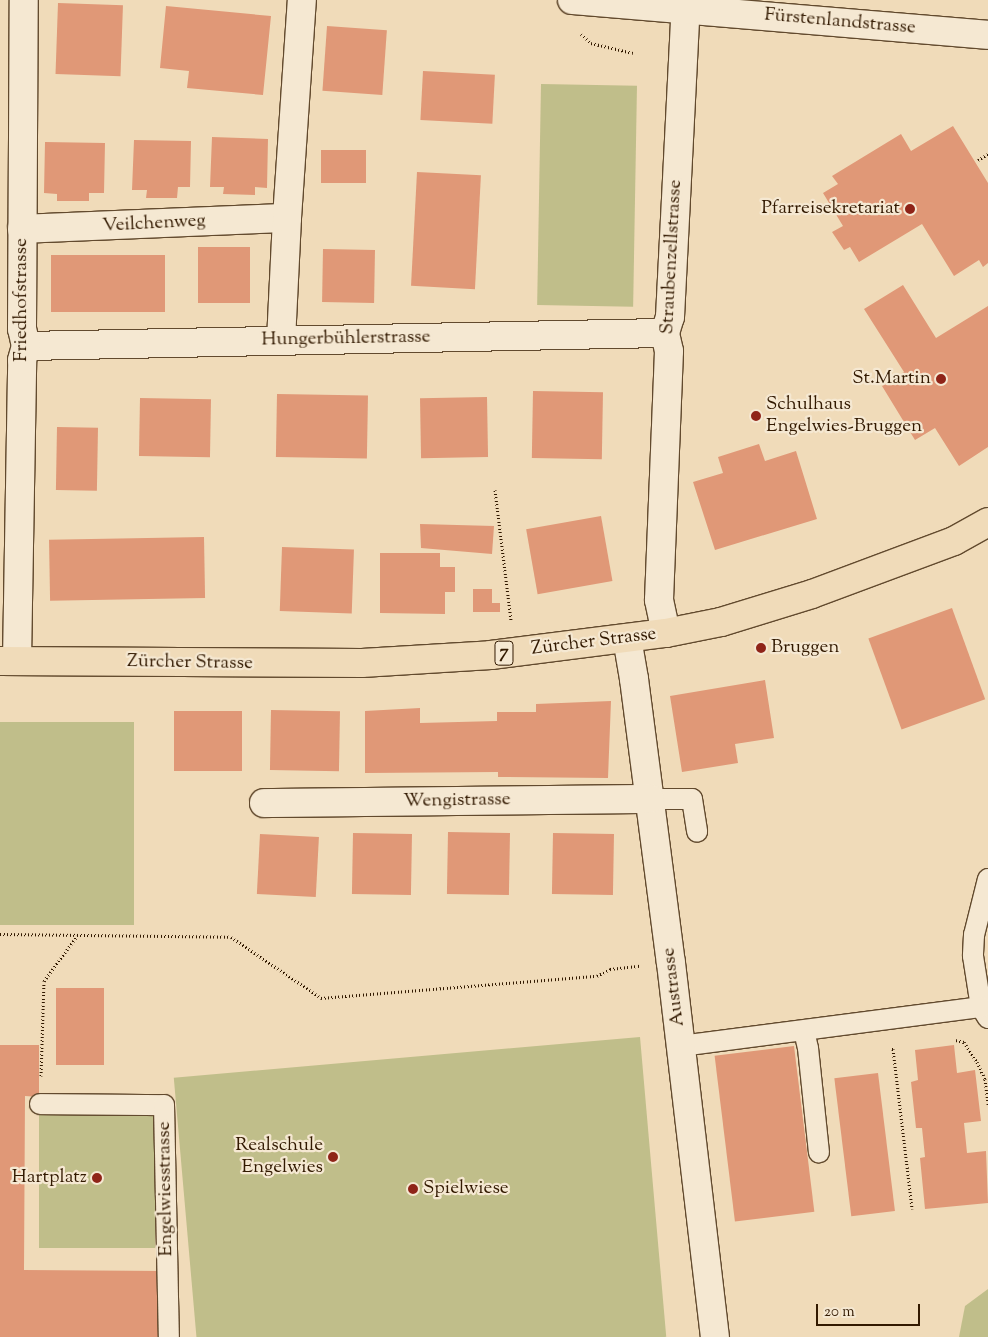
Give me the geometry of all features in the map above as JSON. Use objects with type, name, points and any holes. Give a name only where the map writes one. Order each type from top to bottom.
[{"type":"main road","name":"Zürcher Strasse","points":[[9,661],[362,663],[491,655],[666,633],[722,622],[828,589],[954,540],[988,522]]},
{"type":"street","name":"Friedhofstrasse","points":[[9,661],[22,360],[26,346],[22,329],[24,0]]},
{"type":"street","points":[[281,341],[287,218],[302,0]]},
{"type":"street","name":"Fürstenlandstrasse","points":[[572,0],[685,5],[988,34]]},
{"type":"street","name":"Straubenzellstrasse","points":[[666,633],[659,600],[669,351],[665,333],[670,316],[685,5]]},
{"type":"street","name":"Veilchenweg","points":[[22,229],[287,218]]},
{"type":"street","name":"Hungerbühlerstrasse","points":[[26,346],[665,333]]},
{"type":"street","name":"Austrasse","points":[[627,638],[671,963],[715,1337]]},
{"type":"street","name":"Wengistrasse","points":[[264,802],[650,799]]},
{"type":"lane","points":[[650,799],[692,799],[697,832]]},
{"type":"lane","points":[[681,1046],[985,1012],[980,960],[974,935],[988,880]]},
{"type":"lane","points":[[804,1031],[808,1048],[819,1152]]},
{"type":"lane","name":"Engelwiesstrasse","points":[[40,1104],[164,1105],[169,1337]]},
{"type":"path","points":[[576,28],[591,43],[633,53]]},
{"type":"path","points":[[978,160],[988,154]]},
{"type":"path","points":[[495,490],[511,621]]},
{"type":"path","points":[[0,934],[231,937],[321,998],[597,976],[610,969],[671,963]]},
{"type":"path","points":[[42,1066],[44,981],[77,936]]},
{"type":"path","points":[[952,1040],[964,1042],[977,1062],[984,1079],[988,1105]]},
{"type":"path","points":[[884,1049],[901,1048]]},
{"type":"path","points":[[894,1049],[912,1209]]},
{"type":"shaded area","points":[[541,84],[637,86],[633,307],[537,305]]},
{"type":"shaded area","points":[[0,722],[134,722],[134,925],[0,925]]},
{"type":"shaded area","name":"Spielwiese","points":[[640,1037],[666,1337],[196,1337],[174,1078]]},
{"type":"shaded area","name":"Hartplatz","points":[[39,1107],[155,1107],[155,1248],[39,1248]]},
{"type":"shaded area","points":[[988,1289],[988,1337],[959,1337],[965,1306]]},
{"type":"building","points":[[58,3],[123,5],[120,76],[56,74]]},
{"type":"building","points":[[166,6],[271,16],[263,95],[187,88],[189,71],[160,68]]},
{"type":"building","points":[[327,26],[387,30],[382,95],[322,91]]},
{"type":"building","points":[[423,71],[495,75],[492,124],[420,120]]},
{"type":"building","name":"Pfarreisekretariat","points":[[953,126],[988,183],[988,263],[983,267],[979,260],[954,276],[922,224],[859,262],[850,247],[844,250],[832,232],[843,226],[823,193],[838,184],[832,176],[901,134],[911,151]]},
{"type":"building","points":[[212,137],[268,139],[267,188],[255,187],[255,195],[223,194],[224,187],[210,187]]},
{"type":"building","points":[[134,140],[191,141],[190,187],[178,187],[177,198],[146,198],[147,190],[132,190]]},
{"type":"building","points":[[45,142],[105,143],[104,193],[89,193],[89,201],[57,201],[57,194],[44,193]]},
{"type":"building","points":[[321,150],[366,150],[366,183],[321,183]]},
{"type":"building","points":[[417,172],[481,175],[475,289],[411,286]]},
{"type":"building","points":[[198,247],[250,247],[250,303],[198,303]]},
{"type":"building","points":[[323,249],[375,250],[374,303],[322,302]]},
{"type":"building","points":[[51,255],[165,255],[165,312],[51,312]]},
{"type":"building","name":"St.Martin","points":[[903,285],[936,338],[988,306],[988,447],[959,466],[935,428],[915,440],[882,386],[904,372],[864,309]]},
{"type":"building","points":[[533,391],[603,392],[602,459],[532,458]]},
{"type":"building","points":[[277,394],[368,396],[367,459],[276,457]]},
{"type":"building","points":[[487,397],[488,457],[421,458],[420,398]]},
{"type":"building","points":[[140,398],[211,399],[210,457],[139,456]]},
{"type":"building","points":[[57,427],[98,428],[97,491],[56,490]]},
{"type":"building","points":[[759,444],[765,461],[796,451],[817,519],[715,550],[693,482],[723,473],[718,457]]},
{"type":"building","points":[[601,516],[612,581],[538,594],[526,529]]},
{"type":"building","points":[[420,524],[494,526],[492,554],[421,548]]},
{"type":"building","points":[[204,537],[205,598],[50,601],[49,540]]},
{"type":"building","points":[[282,547],[354,550],[352,613],[280,611]]},
{"type":"building","points":[[380,553],[440,553],[440,567],[455,567],[455,592],[445,592],[445,614],[380,613]]},
{"type":"building","points":[[473,589],[492,589],[492,603],[500,603],[500,612],[473,612]]},
{"type":"building","points":[[952,608],[985,699],[902,730],[868,638]]},
{"type":"building","points":[[765,680],[774,738],[735,744],[738,763],[682,772],[670,696]]},
{"type":"building","points":[[611,701],[608,778],[498,777],[498,772],[365,773],[365,711],[420,708],[420,723],[497,721],[497,712],[536,712],[536,704]]},
{"type":"building","points":[[271,710],[340,711],[339,771],[270,770]]},
{"type":"building","points":[[174,711],[242,711],[242,771],[174,771]]},
{"type":"building","points":[[448,832],[510,833],[509,895],[447,894]]},
{"type":"building","points":[[353,833],[412,834],[411,895],[352,894]]},
{"type":"building","points":[[553,833],[614,834],[613,895],[552,894]]},
{"type":"building","points":[[260,834],[319,837],[316,897],[257,894]]},
{"type":"building","points":[[56,988],[104,988],[104,1065],[56,1065]]},
{"type":"building","points":[[0,1045],[39,1045],[39,1097],[25,1096],[24,1270],[164,1271],[164,1337],[0,1337]]},
{"type":"building","points":[[954,1045],[957,1073],[975,1070],[981,1121],[964,1123],[967,1153],[986,1151],[988,1203],[925,1209],[920,1158],[925,1157],[922,1128],[916,1128],[911,1082],[918,1080],[915,1050]]},
{"type":"building","points":[[794,1046],[814,1212],[735,1222],[715,1056]]},
{"type":"building","points":[[878,1073],[895,1211],[851,1216],[834,1078]]},
{"type":"place","name":"Pfarreisekretariat","points":[[910,209]]},
{"type":"place","name":"St.Martin","points":[[941,379]]},
{"type":"place","name":"Schulhaus Engelwies-Bruggen","points":[[756,416]]},
{"type":"place","name":"Bruggen","points":[[761,648]]},
{"type":"place","name":"Realschule Engelwies","points":[[333,1157]]},
{"type":"place","name":"Hartplatz","points":[[97,1178]]},
{"type":"place","name":"Spielwiese","points":[[413,1189]]}]
